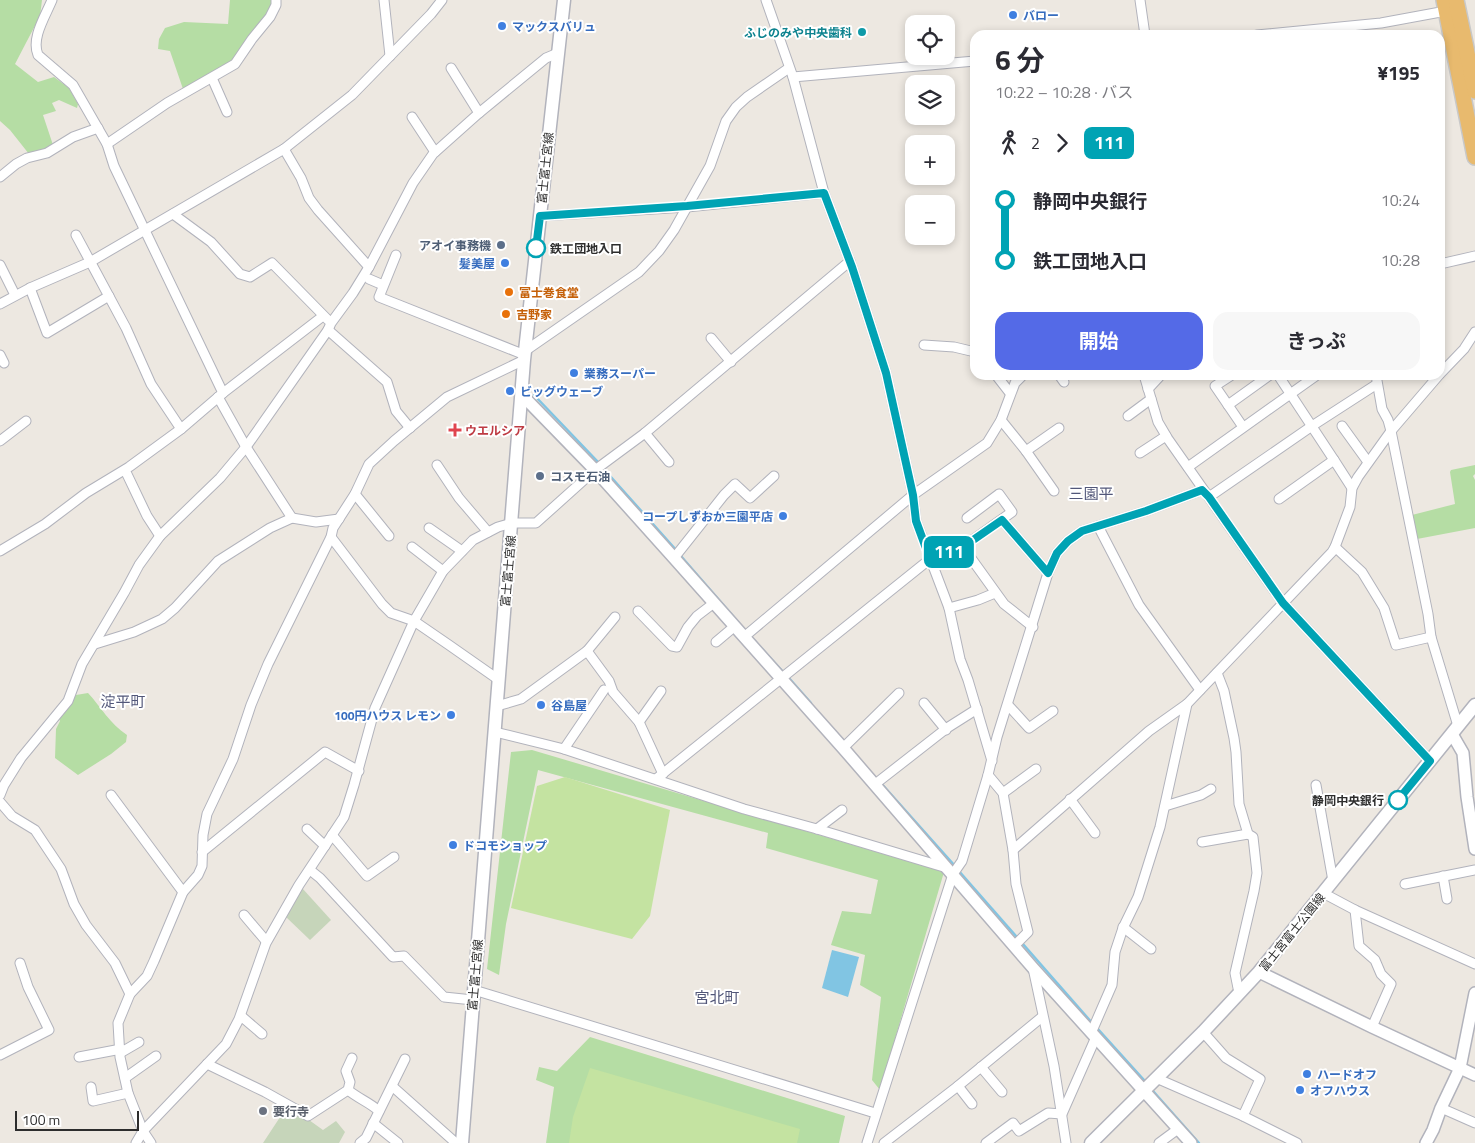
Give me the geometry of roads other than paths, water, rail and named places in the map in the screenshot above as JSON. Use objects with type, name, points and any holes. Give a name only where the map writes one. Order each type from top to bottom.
[{"type":"highway","points":[[1449,4],[1471,53],[1475,92]]},
{"type":"highway","points":[[1449,4],[1475,157]]},
{"type":"main road","name":"富士富士宮線","points":[[462,1143],[525,355],[564,0]]},
{"type":"main road","name":"富士宮富士公園線","points":[[1091,1143],[1203,1032],[1259,972],[1475,705]]},
{"type":"street","points":[[52,0],[36,38],[38,56],[73,85],[108,144],[114,166],[220,395],[246,447],[292,518]]},
{"type":"street","points":[[108,144],[166,103],[235,64],[252,38],[270,16],[276,5],[276,0]]},
{"type":"street","points":[[384,0],[390,56]]},
{"type":"street","points":[[0,304],[30,288],[90,262],[284,149],[352,95],[431,14],[442,0]]},
{"type":"street","points":[[766,0],[793,77],[824,193],[850,262],[886,373],[913,495],[916,521],[949,608],[960,659],[992,761]]},
{"type":"street","points":[[1140,0],[1144,30]]},
{"type":"street","points":[[1358,30],[1449,4]]},
{"type":"street","points":[[0,796],[4,785],[21,758],[68,701],[80,670],[139,565],[160,536],[220,478],[246,447],[353,293],[369,267],[413,183],[435,152],[546,58],[558,53]]},
{"type":"street","points":[[793,77],[970,61]]},
{"type":"street","points":[[451,68],[479,113]]},
{"type":"street","points":[[151,1143],[143,1130],[128,1093],[118,1023],[130,994],[147,976],[183,892],[198,875],[202,866],[203,835],[207,814],[233,759],[268,664],[334,528],[355,494],[369,464],[448,397],[525,355],[639,272],[659,251],[669,237],[710,166],[726,121],[736,107],[747,97],[789,68]]},
{"type":"street","points":[[212,78],[227,112]]},
{"type":"street","points":[[412,118],[435,152]]},
{"type":"street","points":[[0,177],[27,158],[47,153],[73,137],[98,128]]},
{"type":"street","points":[[284,149],[301,178],[309,198],[369,267]]},
{"type":"street","points":[[540,216],[687,206],[824,193]]},
{"type":"street","points":[[172,214],[211,242],[240,274],[250,277],[272,262],[323,316],[330,326],[387,382],[396,411],[410,428]]},
{"type":"street","points":[[76,235],[126,328],[151,384],[181,430]]},
{"type":"street","points":[[396,255],[379,297],[525,355]]},
{"type":"street","points":[[1445,263],[1475,256]]},
{"type":"street","points":[[136,1143],[143,1130],[226,1044],[241,1016],[266,941],[299,885],[344,817],[359,771],[375,708],[414,621],[443,571],[473,540],[488,532],[512,523],[536,523],[599,467],[645,433],[850,262]]},
{"type":"street","points":[[0,265],[15,295]]},
{"type":"street","points":[[369,279],[383,285]]},
{"type":"street","points":[[30,288],[47,333],[109,296]]},
{"type":"street","points":[[1,548],[45,524],[86,493],[125,470],[181,430],[220,395],[323,316]]},
{"type":"street","points":[[1445,369],[1464,349],[1475,332]]},
{"type":"street","points":[[711,338],[731,362]]},
{"type":"street","points":[[924,344],[970,351]]},
{"type":"street","points":[[1000,380],[1010,393]]},
{"type":"street","points":[[747,634],[913,495],[987,443],[1001,420],[1010,393],[1018,380]]},
{"type":"street","points":[[1145,380],[1158,422],[1166,436],[1188,466],[1202,490],[1209,497],[1283,603],[1430,761]]},
{"type":"street","points":[[1148,389],[1156,380]]},
{"type":"street","points":[[1224,380],[1215,386],[1243,427]]},
{"type":"street","points":[[1228,405],[1263,380]]},
{"type":"street","points":[[1281,380],[1352,488]]},
{"type":"street","points":[[1188,466],[1310,380]]},
{"type":"street","points":[[1209,497],[1376,380]]},
{"type":"street","points":[[1377,380],[1382,409],[1388,420],[1426,604],[1431,637],[1455,730],[1463,753],[1475,849]]},
{"type":"street","points":[[1013,850],[1149,730],[1187,704],[1314,572],[1335,547],[1350,508],[1352,488],[1368,462],[1390,431],[1435,380]]},
{"type":"street","points":[[522,395],[599,467],[677,555],[714,603],[735,626],[747,634],[1018,942],[1033,968],[1094,1030],[1190,1143]]},
{"type":"street","points":[[1128,416],[1151,399]]},
{"type":"street","points":[[1001,420],[1054,490]]},
{"type":"street","points":[[0,441],[26,421]]},
{"type":"street","points":[[1342,426],[1368,462]]},
{"type":"street","points":[[1026,451],[1060,428]]},
{"type":"street","points":[[645,433],[669,462]]},
{"type":"street","points":[[1140,453],[1166,436]]},
{"type":"street","points":[[1279,499],[1334,460]]},
{"type":"street","points":[[437,465],[459,498],[488,532]]},
{"type":"street","points":[[125,470],[147,516],[160,536]]},
{"type":"street","points":[[677,555],[724,495],[735,484],[750,498],[774,476]]},
{"type":"street","points":[[867,1143],[954,870],[962,861],[1048,573],[1057,553],[1068,541],[1082,531],[1146,511],[1202,490]]},
{"type":"street","points":[[355,494],[389,536]]},
{"type":"street","points":[[659,777],[930,559],[963,547],[1012,512],[999,494],[967,518]]},
{"type":"street","points":[[95,644],[134,632],[162,619],[182,601],[218,562],[270,528],[292,518],[316,522],[339,519]]},
{"type":"street","points":[[1002,520],[1048,573]]},
{"type":"street","points":[[1098,526],[1139,605],[1200,690]]},
{"type":"street","points":[[429,528],[462,551]]},
{"type":"street","points":[[331,537],[391,613],[414,621],[499,680]]},
{"type":"street","points":[[412,547],[443,571]]},
{"type":"street","points":[[963,547],[1004,604],[1033,627]]},
{"type":"street","points":[[1335,547],[1362,572],[1384,608],[1396,646],[1431,637]]},
{"type":"street","points":[[949,608],[996,593]]},
{"type":"street","points":[[638,611],[672,646],[677,647],[692,622],[714,603]]},
{"type":"street","points":[[497,706],[521,699],[587,651],[615,617]]},
{"type":"street","points":[[716,642],[735,626]]},
{"type":"street","points":[[587,651],[609,680],[613,692],[639,722],[659,777]]},
{"type":"street","points":[[1217,673],[1224,691],[1234,738],[1239,804],[1248,834]]},
{"type":"street","points":[[564,749],[604,690]]},
{"type":"street","points":[[639,722],[661,691]]},
{"type":"street","points":[[846,746],[899,693]]},
{"type":"street","points":[[924,703],[946,730]]},
{"type":"street","points":[[1062,1114],[1112,985],[1115,952],[1123,927],[1138,897],[1165,806],[1187,704]]},
{"type":"street","points":[[1008,705],[1029,728],[1053,711]]},
{"type":"street","points":[[877,783],[946,730],[977,709]]},
{"type":"street","points":[[495,732],[564,749],[659,777],[744,809],[954,870]]},
{"type":"street","points":[[202,852],[325,752],[359,771]]},
{"type":"street","points":[[1003,793],[1036,770]]},
{"type":"street","points":[[988,775],[1003,793],[1013,850],[1016,884],[1028,932],[1018,942]]},
{"type":"street","points":[[1316,785],[1333,881]]},
{"type":"street","points":[[1165,806],[1201,795],[1211,789]]},
{"type":"street","points":[[111,795],[183,892]]},
{"type":"street","points":[[1070,799],[1095,833]]},
{"type":"street","points":[[0,802],[12,816],[35,830],[61,869],[74,904],[86,925],[115,963],[130,994]]},
{"type":"street","points":[[817,829],[842,810]]},
{"type":"street","points":[[307,830],[325,846]]},
{"type":"street","points":[[1202,842],[1248,834],[1253,836],[1257,873],[1235,973],[1238,988],[1241,991]]},
{"type":"street","points":[[332,835],[367,876],[394,857]]},
{"type":"street","points":[[310,870],[320,878],[393,957],[404,956],[444,997],[473,995],[875,1113]]},
{"type":"street","points":[[1405,884],[1475,870]]},
{"type":"street","points":[[1443,876],[1447,899]]},
{"type":"street","points":[[1323,893],[1355,910],[1475,964]]},
{"type":"street","points":[[1355,910],[1360,946],[1375,960],[1381,974],[1391,984],[1372,1027]]},
{"type":"street","points":[[244,915],[266,941]]},
{"type":"street","points":[[1123,927],[1151,949]]},
{"type":"street","points":[[0,1055],[49,1030],[28,986],[20,963]]},
{"type":"street","points":[[1033,968],[1066,1143]]},
{"type":"street","points":[[1259,972],[1475,1074]]},
{"type":"street","points":[[1426,1143],[1460,1068],[1475,993]]},
{"type":"street","points":[[241,1016],[262,1034]]},
{"type":"street","points":[[884,1143],[958,1086],[1042,1017]]},
{"type":"street","points":[[1203,1032],[1226,1058],[1260,1079],[1243,1116]]},
{"type":"street","points":[[79,1057],[121,1051],[139,1042]]},
{"type":"street","points":[[125,1078],[156,1056]]},
{"type":"street","points":[[207,1064],[265,1092],[308,1116],[348,1090],[350,1082],[346,1071],[352,1058]]},
{"type":"street","points":[[360,1143],[366,1138],[405,1058]]},
{"type":"street","points":[[981,1067],[1002,1092]]},
{"type":"street","points":[[1156,1078],[1243,1116],[1297,1143]]},
{"type":"street","points":[[392,1086],[456,1143]]},
{"type":"street","points":[[958,1086],[972,1104]]},
{"type":"street","points":[[91,1087],[93,1101],[128,1093]]},
{"type":"street","points":[[348,1090],[359,1099],[370,1103],[379,1111]]},
{"type":"street","points":[[1441,1108],[1475,1123]]},
{"type":"street","points":[[986,1143],[1013,1123],[1019,1131],[1048,1113],[1062,1114]]},
{"type":"street","points":[[373,1123],[398,1143]]},
{"type":"street","points":[[1159,1143],[1178,1129]]},
{"type":"street","points":[[870,1133],[879,1143]]},
{"type":"water","points":[[832,950],[859,957],[848,997],[822,988]]},
{"type":"waterway","points":[[534,395],[599,463]]},
{"type":"waterway","points":[[602,467],[677,551]]},
{"type":"waterway","points":[[680,555],[739,623]]},
{"type":"waterway","points":[[754,640],[784,673]]},
{"type":"waterway","points":[[788,677],[811,703]]},
{"type":"waterway","points":[[880,782],[955,866]]},
{"type":"waterway","points":[[958,870],[1093,1024]]},
{"type":"waterway","points":[[1097,1028],[1144,1080]]},
{"type":"waterway","points":[[1153,1091],[1199,1143]]},
{"type":"place","name":"バロー","points":[[1013,15]]},
{"type":"place","name":"マックスバリュ","points":[[502,26]]},
{"type":"place","name":"ふじのみや中央歯科","points":[[862,32]]},
{"type":"place","name":"アオイ事務機","points":[[501,245]]},
{"type":"place","name":"鉄工団地入口","points":[[536,248]]},
{"type":"place","name":"髪美屋","points":[[505,263]]},
{"type":"place","name":"富士巻食堂","points":[[509,292]]},
{"type":"place","name":"吉野家","points":[[506,314]]},
{"type":"place","name":"業務スーパー","points":[[574,373]]},
{"type":"place","name":"ビッグウェーブ","points":[[510,391]]},
{"type":"place","name":"ウエルシア","points":[[455,430]]},
{"type":"place","name":"コスモ石油","points":[[540,476]]},
{"type":"place","name":"コープしずおか三園平店","points":[[783,516]]},
{"type":"place","name":"谷島屋","points":[[541,705]]},
{"type":"place","name":"100円ハウス レモン","points":[[451,715]]},
{"type":"place","name":"静岡中央銀行","points":[[1398,800]]},
{"type":"place","name":"ドコモショップ","points":[[453,845]]},
{"type":"place","name":"ハードオフ","points":[[1307,1074]]},
{"type":"place","name":"オフハウス","points":[[1300,1090]]},
{"type":"place","name":"要行寺","points":[[263,1111]]},
{"type":"district","name":"三園平","points":[[1091,493]]},
{"type":"district","name":"淀平町","points":[[123,701]]},
{"type":"district","name":"宮北町","points":[[717,997]]}]
